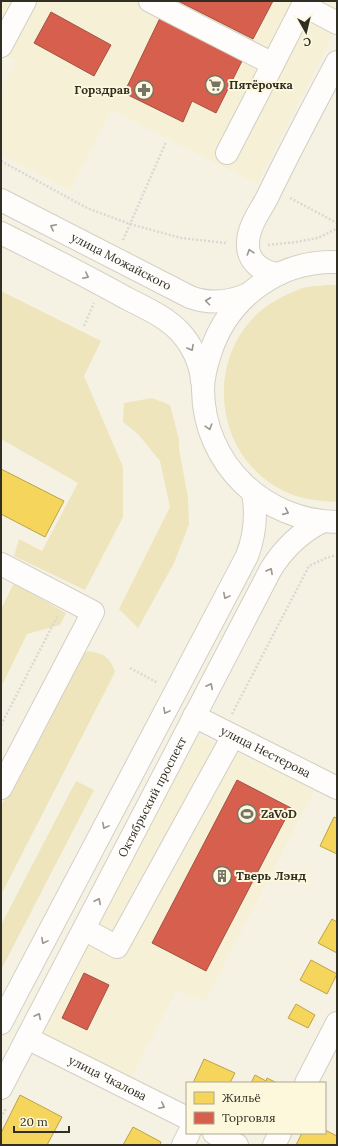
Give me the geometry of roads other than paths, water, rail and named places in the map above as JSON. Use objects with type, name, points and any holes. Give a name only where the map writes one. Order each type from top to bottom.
[{"type":"main road","points":[[1,45],[25,1]]},
{"type":"main road","points":[[150,1],[273,64]]},
{"type":"main road","points":[[227,153],[303,5],[337,22]]},
{"type":"main road","points":[[279,274],[268,272],[258,266],[238,242],[250,230],[337,62]]},
{"type":"main road","name":"улица Можайского","points":[[1,200],[114,259],[198,300],[222,302],[246,295]]},
{"type":"main road","points":[[1,233],[166,319],[181,333],[190,345],[197,359],[200,368],[206,415],[214,441],[230,469],[243,484],[264,501],[291,514],[329,522]]},
{"type":"main road","points":[[203,389],[207,363],[216,338],[229,315],[246,295],[267,280],[279,274],[305,265],[337,262]]},
{"type":"main road","points":[[1,1023],[247,556],[254,536],[255,521],[253,493]]},
{"type":"main road","name":"Октябрьский проспект","points":[[1,1088],[275,562],[295,539],[308,529],[329,522]]},
{"type":"main road","points":[[1,564],[93,612],[1,788]]},
{"type":"main road","name":"улица Нестерова","points":[[194,716],[337,788]]},
{"type":"main road","points":[[84,929],[117,947],[224,731]]},
{"type":"main road","points":[[307,1082],[337,1023]]},
{"type":"main road","name":"улица Чкалова","points":[[27,1038],[186,1118]]},
{"type":"main road","points":[[183,1145],[188,1134]]},
{"type":"main road","points":[[216,1134],[236,1145]]},
{"type":"main road","points":[[274,1145],[280,1134]]},
{"type":"place","name":"Пятёрочка","points":[[215,85]]},
{"type":"place","name":"Горздрав","points":[[144,90]]},
{"type":"place","name":"ZaVoD","points":[[247,814]]},
{"type":"place","name":"Тверь Лэнд","points":[[222,876]]}]
